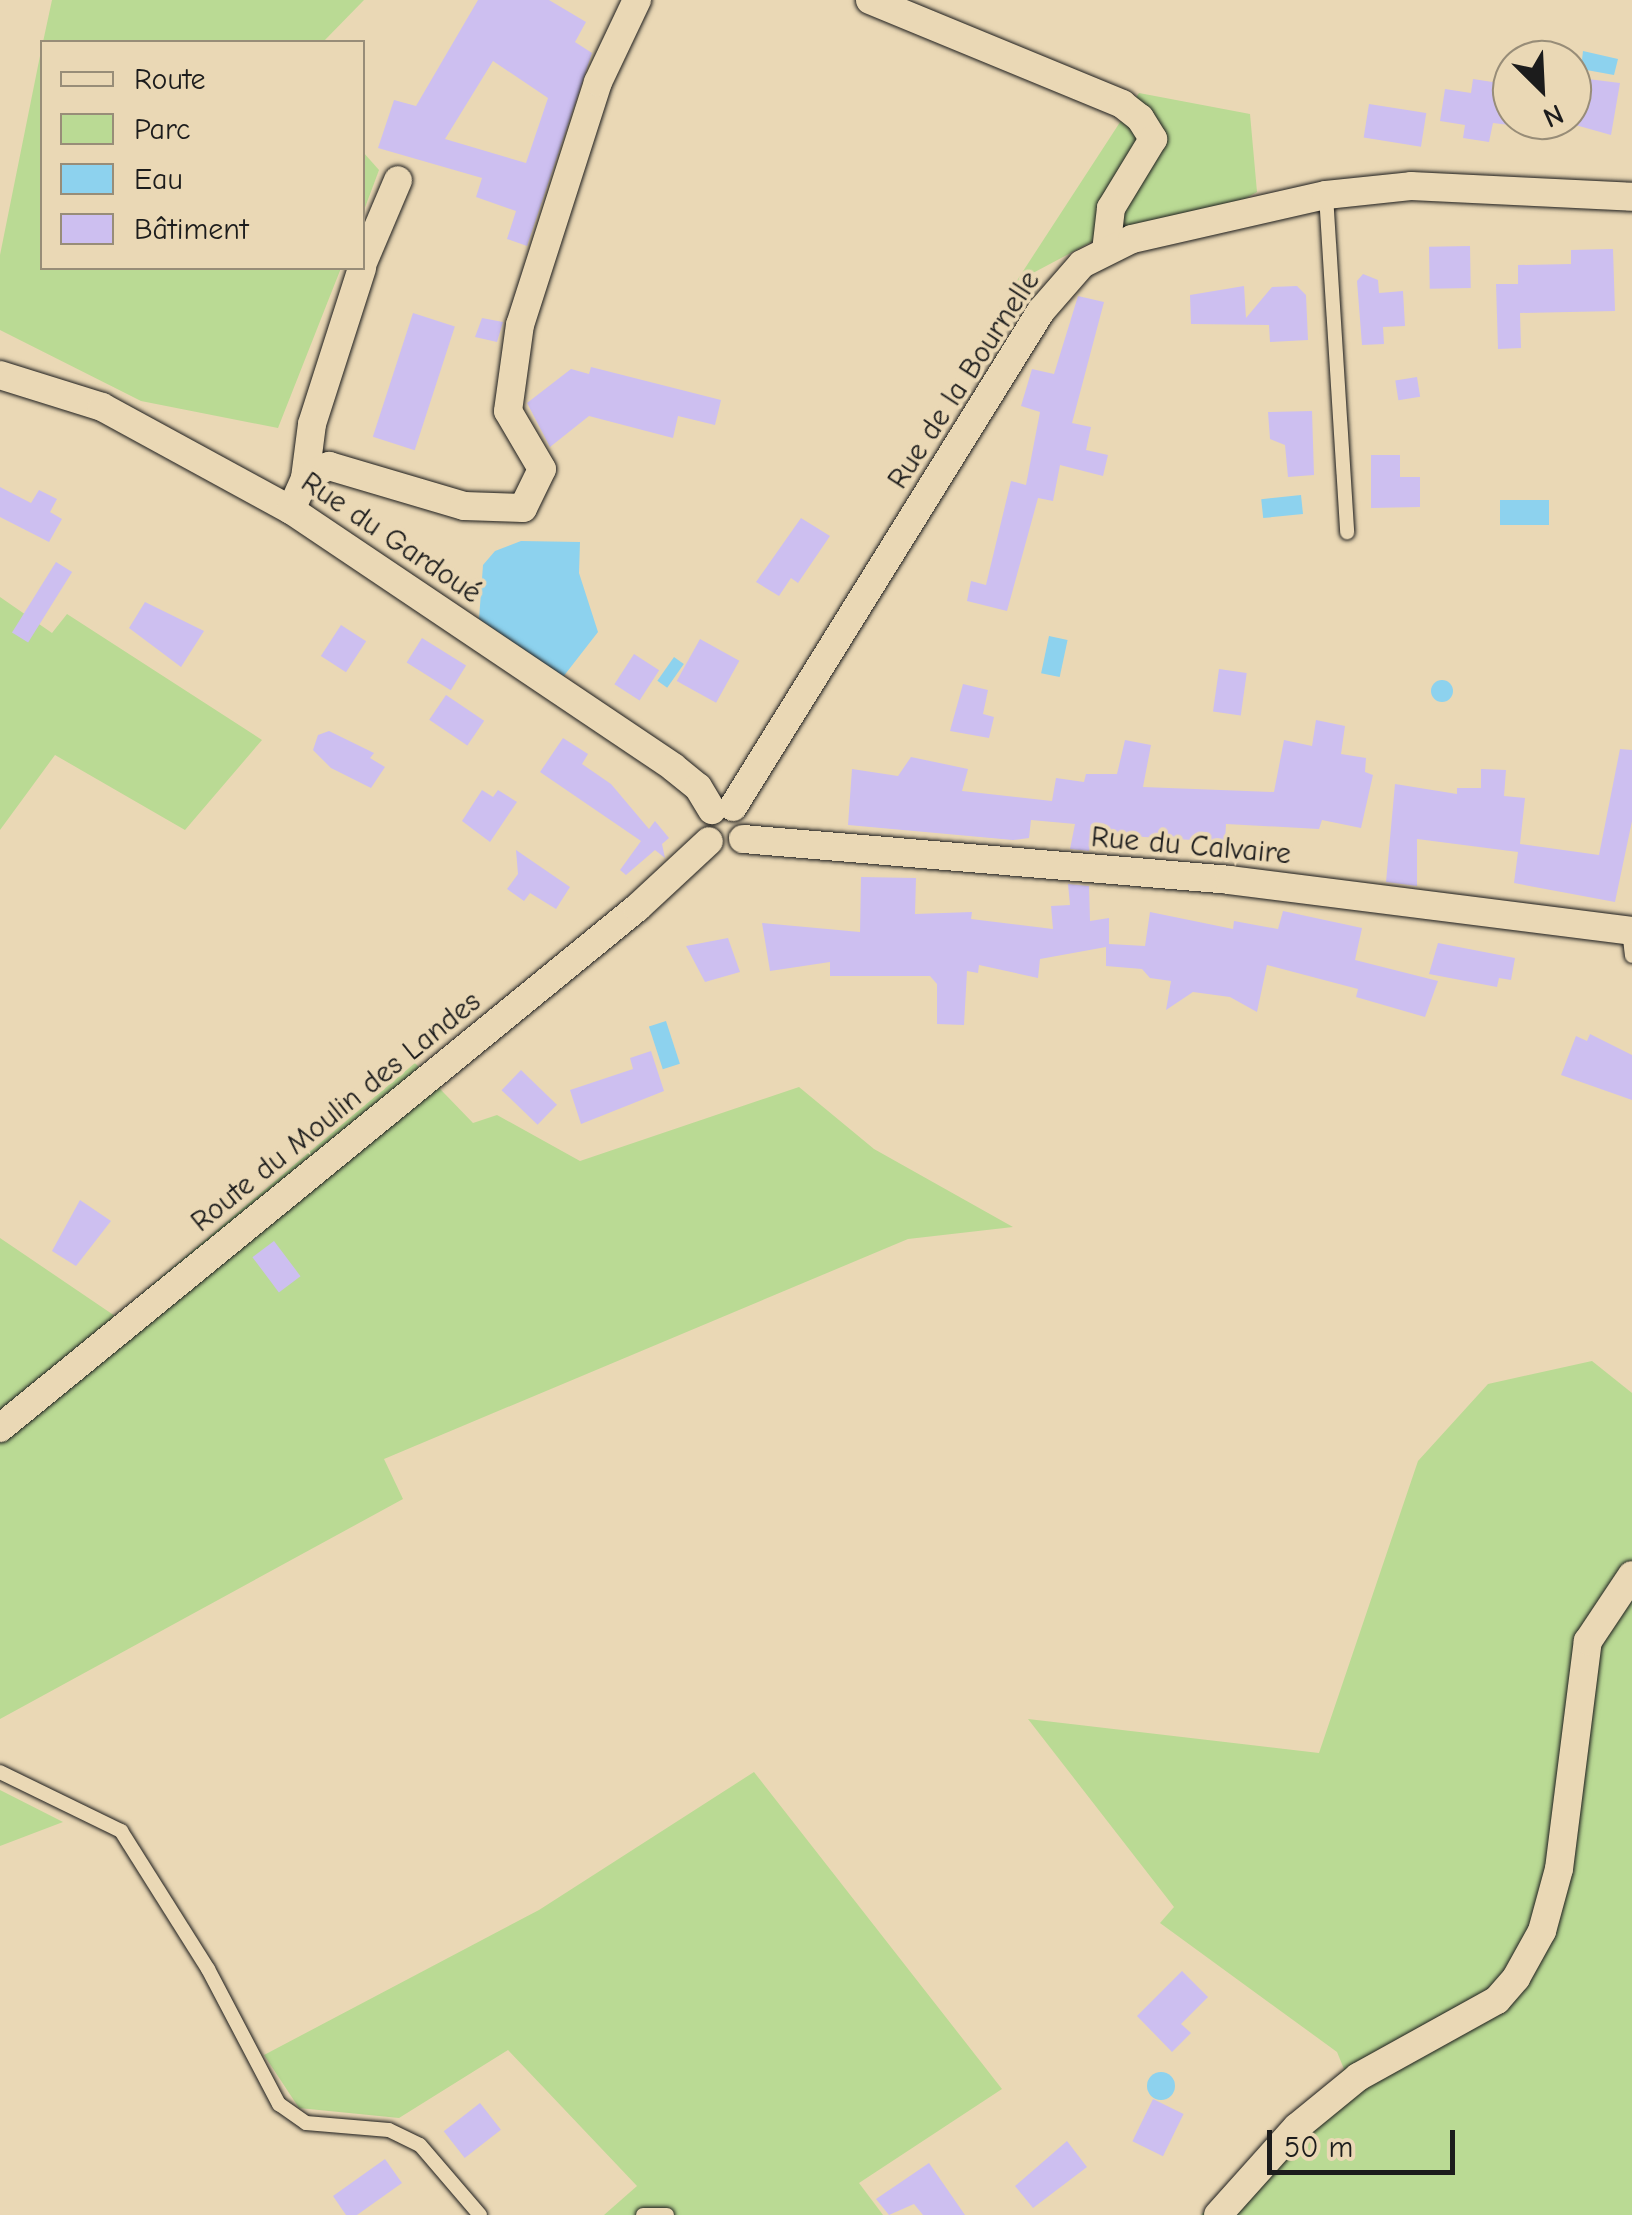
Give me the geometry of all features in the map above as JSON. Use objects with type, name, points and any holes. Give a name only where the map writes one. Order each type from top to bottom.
[{"type":"street","points":[[306,478],[328,466],[464,506],[524,508],[542,468],[508,411],[520,325],[598,82],[636,0]]},
{"type":"street","points":[[870,0],[1122,104],[1140,118],[1153,139],[1111,208],[1106,250]]},
{"type":"street","points":[[365,259],[398,180]]},
{"type":"street","name":"Rue de la Bournelle","points":[[722,808],[1041,310],[1082,264],[1106,250],[1326,195],[1411,186],[1632,197]]},
{"type":"street","points":[[291,510],[306,478],[312,424],[361,270]]},
{"type":"street","name":"Rue du Gardoué","points":[[0,375],[102,407],[291,510],[673,768],[722,808]]},
{"type":"street","points":[[722,808],[746,821],[743,839],[726,848],[709,841],[704,822],[722,808]]},
{"type":"street","name":"Rue du Calvaire","points":[[743,839],[1228,880],[1631,940]]},
{"type":"street","name":"Route du Moulin des Landes","points":[[0,1428],[637,908],[709,841]]},
{"type":"street","points":[[1218,2215],[1297,2127],[1358,2077],[1497,2000],[1516,1978],[1542,1931],[1559,1869],[1588,1642],[1632,1575]]},
{"type":"lane","points":[[1632,176],[1632,197]]},
{"type":"lane","points":[[1326,195],[1348,532]]},
{"type":"lane","points":[[0,1772],[121,1830],[208,1968],[280,2104],[306,2122],[389,2130],[420,2145],[480,2215]]},
{"type":"lane","points":[[643,2215],[667,2215]]},
{"type":"green space","points":[[52,0],[364,0],[325,40],[43,40]]},
{"type":"green space","points":[[40,56],[40,270],[340,270],[278,428],[141,401],[0,330],[0,255]]},
{"type":"green space","points":[[1139,93],[1250,114],[1257,192],[1229,208],[1112,231],[1016,282]]},
{"type":"green space","points":[[365,154],[379,170],[365,208]]},
{"type":"green space","points":[[0,597],[52,633],[67,614],[262,740],[185,830],[55,755],[0,830]]},
{"type":"green space","points":[[415,1063],[473,1123],[497,1115],[580,1161],[799,1087],[874,1149],[1013,1227],[908,1239],[384,1459],[403,1499],[0,1719],[0,1238],[115,1316]]},
{"type":"green space","points":[[1592,1361],[1632,1393],[1632,2215],[1201,2215],[1344,2069],[1337,2052],[1160,1923],[1174,1907],[1028,1719],[1319,1753],[1418,1461],[1488,1384]]},
{"type":"green space","points":[[754,1772],[1002,2089],[859,2183],[883,2215],[604,2215],[637,2186],[508,2050],[399,2118],[299,2108],[264,2055],[539,1910]]},
{"type":"green space","points":[[0,1790],[63,1822],[0,1846]]},
{"type":"water","points":[[1592,53],[1618,59],[1614,75],[1592,71]]},
{"type":"water","points":[[1301,495],[1303,514],[1263,518],[1261,499]]},
{"type":"water","points":[[1500,500],[1549,500],[1549,525],[1500,525]]},
{"type":"water","points":[[521,541],[580,542],[579,573],[598,632],[563,677],[479,619],[483,565],[495,551]]},
{"type":"water","points":[[1049,636],[1068,640],[1060,677],[1041,673]]},
{"type":"water","points":[[674,657],[684,664],[667,688],[657,681]]},
{"type":"water","points":[[1438,680],[1446,680],[1453,691],[1446,702],[1438,702],[1431,695],[1431,687]]},
{"type":"water","points":[[666,1021],[680,1064],[663,1069],[649,1027]]},
{"type":"water","points":[[1161,2072],[1171,2076],[1175,2086],[1171,2096],[1161,2100],[1151,2096],[1147,2086],[1151,2076]]},
{"type":"building","points":[[478,0],[549,0],[586,22],[575,42],[592,53],[527,246],[507,239],[516,211],[476,197],[482,178],[378,148],[394,100],[416,106]],"holes":[[[493,61],[548,98],[526,163],[445,139]]]},
{"type":"building","points":[[1473,79],[1492,82],[1489,142],[1463,138],[1465,125],[1440,121],[1445,89],[1471,93]]},
{"type":"building","points":[[1592,80],[1620,83],[1611,135],[1592,130]]},
{"type":"building","points":[[1369,104],[1426,113],[1421,147],[1364,138]]},
{"type":"building","points":[[1470,246],[1471,288],[1430,289],[1429,247]]},
{"type":"building","points":[[1613,249],[1615,311],[1520,313],[1521,348],[1498,349],[1496,284],[1518,284],[1518,265],[1571,264],[1571,250]]},
{"type":"building","points":[[1363,274],[1378,280],[1379,293],[1403,291],[1405,326],[1383,327],[1384,344],[1362,345],[1357,281]]},
{"type":"building","points":[[1244,286],[1246,318],[1272,287],[1297,286],[1306,295],[1308,340],[1270,342],[1269,325],[1191,324],[1190,295]]},
{"type":"building","points":[[1078,296],[1104,302],[1072,423],[1091,427],[1086,450],[1108,455],[1103,476],[1060,465],[1053,501],[1038,498],[1007,611],[967,601],[971,581],[986,585],[1011,481],[1026,485],[1040,412],[1021,406],[1032,369],[1054,374]]},
{"type":"building","points":[[413,313],[455,327],[415,450],[373,437]]},
{"type":"building","points":[[482,318],[503,322],[497,342],[475,337]]},
{"type":"building","points":[[591,367],[721,400],[715,425],[678,416],[673,438],[589,416],[550,447],[527,403],[571,369],[589,374]]},
{"type":"building","points":[[1417,377],[1420,397],[1398,400],[1395,380]]},
{"type":"building","points":[[1312,411],[1314,475],[1288,477],[1285,445],[1270,439],[1268,412]]},
{"type":"building","points":[[1371,455],[1400,455],[1400,477],[1420,477],[1420,507],[1371,508]]},
{"type":"building","points":[[0,487],[31,503],[39,490],[57,499],[50,512],[62,519],[49,542],[0,517]]},
{"type":"building","points":[[801,518],[830,536],[798,583],[791,578],[779,596],[756,582]]},
{"type":"building","points":[[56,562],[72,572],[28,642],[12,632]]},
{"type":"building","points":[[145,602],[204,631],[181,667],[129,628]]},
{"type":"building","points":[[341,625],[366,641],[346,672],[321,656]]},
{"type":"building","points":[[422,638],[466,666],[451,690],[407,663]]},
{"type":"building","points":[[700,639],[739,661],[716,703],[677,681]]},
{"type":"building","points":[[634,654],[659,670],[640,701],[614,684]]},
{"type":"building","points":[[1219,669],[1247,673],[1241,715],[1213,712]]},
{"type":"building","points":[[963,684],[988,690],[983,714],[994,717],[989,738],[950,731]]},
{"type":"building","points":[[446,695],[484,721],[467,746],[429,720]]},
{"type":"building","points":[[1316,720],[1345,726],[1341,754],[1366,758],[1365,772],[1373,775],[1361,828],[1322,820],[1319,829],[1226,824],[1225,842],[1128,836],[1121,846],[1093,824],[1089,851],[1070,849],[1075,824],[1031,820],[1029,838],[1013,840],[848,825],[852,769],[898,776],[911,757],[968,769],[962,791],[1052,801],[1056,778],[1084,782],[1086,774],[1117,774],[1125,740],[1151,745],[1143,787],[1274,792],[1284,740],[1312,746]]},
{"type":"building","points":[[329,731],[374,753],[370,758],[385,767],[371,788],[331,768],[313,750],[318,735]]},
{"type":"building","points":[[563,738],[588,754],[582,764],[611,784],[649,829],[655,821],[669,838],[662,844],[665,858],[655,850],[626,875],[620,870],[641,841],[540,772]]},
{"type":"building","points":[[1620,749],[1632,750],[1632,821],[1615,902],[1514,883],[1518,852],[1417,839],[1417,886],[1386,882],[1395,784],[1457,794],[1457,788],[1481,788],[1481,769],[1506,770],[1504,796],[1525,798],[1520,844],[1599,855]]},
{"type":"building","points":[[482,790],[493,797],[498,790],[517,802],[490,842],[462,821]]},
{"type":"building","points":[[516,850],[570,887],[556,909],[530,893],[524,901],[507,889],[518,874]]},
{"type":"building","points":[[861,877],[916,878],[915,914],[972,912],[971,919],[1053,929],[1051,906],[1070,905],[1068,884],[1089,886],[1090,921],[1109,918],[1109,944],[1145,946],[1150,912],[1233,929],[1234,921],[1278,929],[1283,911],[1362,928],[1355,960],[1438,981],[1425,1017],[1356,997],[1358,989],[1267,965],[1257,1012],[1230,997],[1193,992],[1166,1010],[1171,981],[1150,978],[1142,969],[1106,966],[1106,947],[1040,959],[1038,978],[979,965],[978,973],[967,971],[964,1025],[937,1024],[937,984],[930,976],[830,976],[830,962],[770,971],[762,923],[860,932]]},
{"type":"building","points":[[728,938],[740,972],[705,982],[686,946]]},
{"type":"building","points":[[1438,943],[1515,958],[1511,980],[1499,978],[1497,987],[1429,974]]},
{"type":"building","points":[[1590,1034],[1632,1055],[1632,1100],[1561,1075],[1576,1036],[1587,1041]]},
{"type":"building","points":[[651,1051],[664,1091],[581,1124],[570,1090],[633,1069],[630,1058]]},
{"type":"building","points":[[521,1070],[557,1105],[538,1125],[502,1090]]},
{"type":"building","points":[[80,1200],[111,1221],[76,1266],[52,1251]]},
{"type":"building","points":[[274,1241],[300,1276],[279,1292],[252,1257]]},
{"type":"building","points":[[1182,1971],[1208,1997],[1181,2024],[1191,2033],[1172,2052],[1137,2016]]},
{"type":"building","points":[[1153,2099],[1184,2114],[1163,2156],[1132,2141]]},
{"type":"building","points":[[480,2103],[501,2130],[465,2158],[444,2131]]},
{"type":"building","points":[[1067,2141],[1087,2167],[1033,2208],[1015,2186]]},
{"type":"building","points":[[385,2159],[402,2183],[357,2215],[346,2215],[333,2196]]},
{"type":"building","points":[[929,2163],[965,2215],[923,2215],[914,2204],[889,2215],[876,2199]]}]
